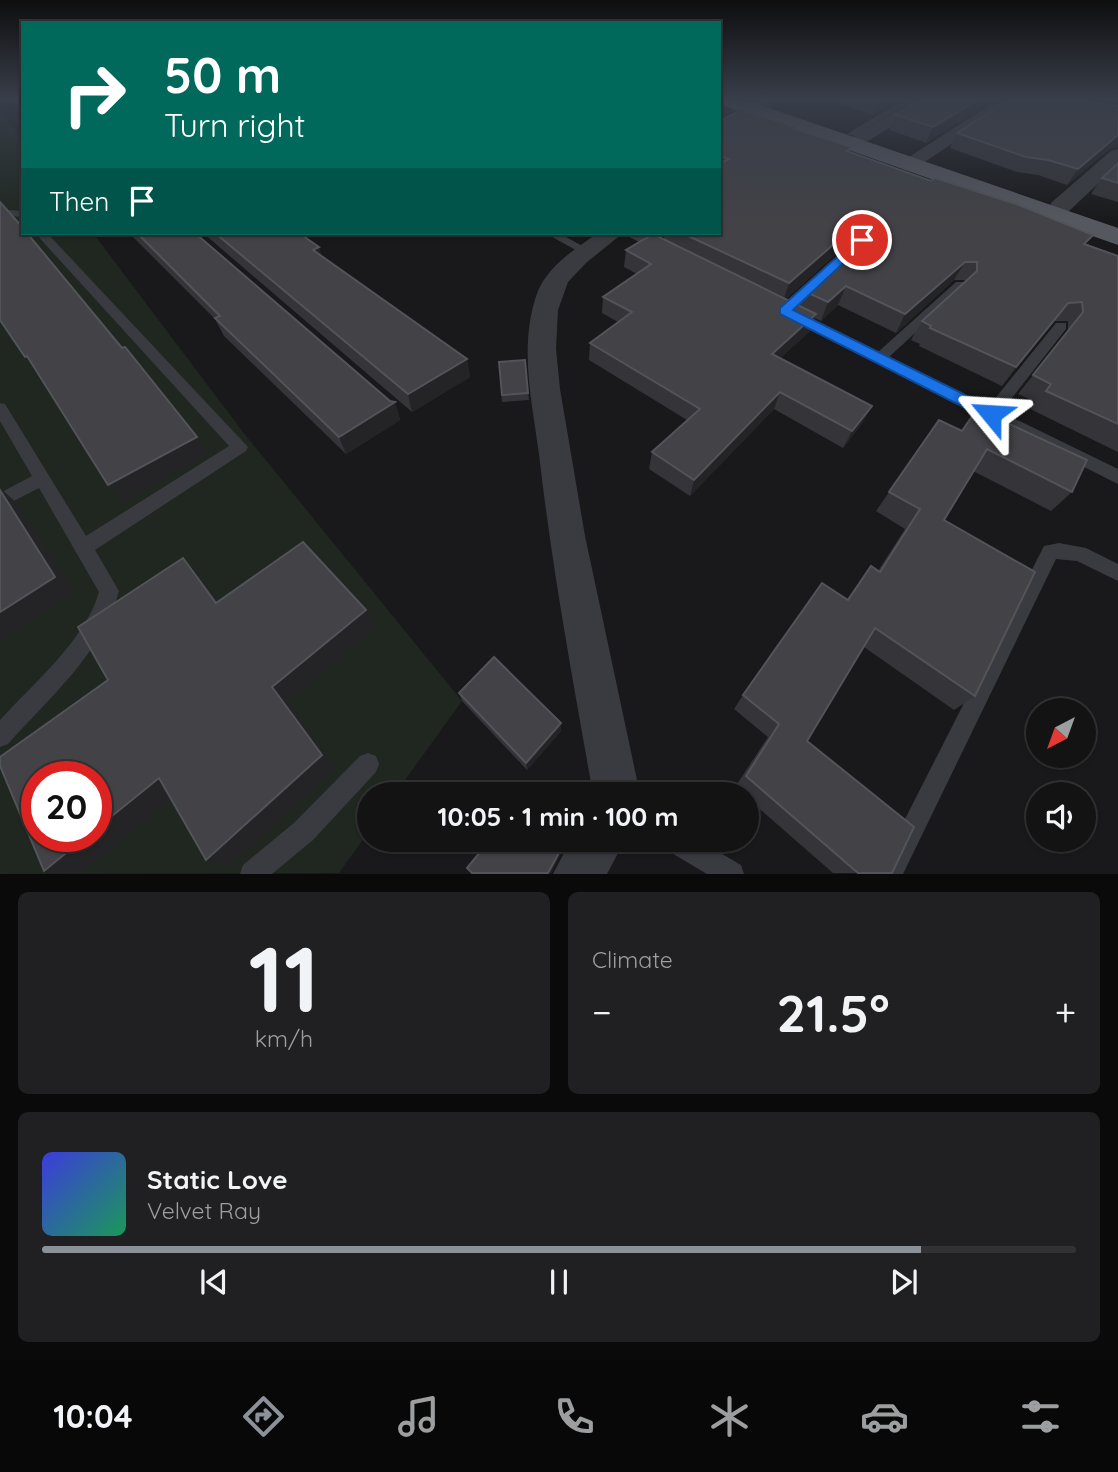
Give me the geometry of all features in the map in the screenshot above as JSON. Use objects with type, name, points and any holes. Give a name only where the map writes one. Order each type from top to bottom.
[{"type":"main road","points":[[859,140],[1109,228]]},
{"type":"main road","points":[[868,140],[1060,207],[1109,228]]},
{"type":"street","points":[[919,158],[946,140]]},
{"type":"street","points":[[1060,207],[1118,155]]},
{"type":"street","points":[[600,242],[566,268],[556,280],[543,322],[541,356],[565,533],[615,782]]},
{"type":"street","points":[[578,873],[592,852]]},
{"type":"lane","points":[[0,216],[21,214]]},
{"type":"lane","points":[[43,235],[240,447],[83,548]]},
{"type":"lane","points":[[562,235],[600,242]]},
{"type":"lane","points":[[632,235],[678,258]]},
{"type":"lane","points":[[833,267],[778,308],[1118,477]]},
{"type":"lane","points":[[880,358],[960,285]]},
{"type":"lane","points":[[991,414],[1061,326]]},
{"type":"lane","points":[[0,408],[109,592],[104,612],[93,630],[0,736]]},
{"type":"lane","points":[[0,501],[42,479]]},
{"type":"lane","points":[[889,873],[1050,552],[1072,552],[1118,573]]},
{"type":"lane","points":[[252,873],[304,831],[368,764]]},
{"type":"lane","points":[[695,852],[732,873]]},
{"type":"shaded area","points":[[0,140],[21,140],[21,235],[95,235],[243,432],[462,701],[404,782],[357,782],[357,848],[339,873],[0,874]]},
{"type":"building","points":[[721,140],[829,140],[852,147],[847,151],[931,181],[935,178],[1016,204],[1093,235],[1084,244],[1118,256],[1118,424],[1046,391],[1051,384],[1033,375],[1083,312],[1082,302],[1068,303],[1016,367],[930,328],[931,326],[922,321],[977,271],[977,262],[965,262],[905,314],[846,286],[828,302],[804,291],[875,226],[875,218],[864,218],[789,283],[686,235],[721,235],[721,163],[729,159],[721,157]]},
{"type":"building","points":[[977,140],[1112,140],[1078,169],[1026,157]]},
{"type":"building","points":[[1118,163],[1118,183],[1102,178]]},
{"type":"building","points":[[0,202],[21,226],[21,235],[29,235],[122,348],[125,347],[197,437],[108,485],[27,356],[25,357],[0,320]]},
{"type":"building","points":[[139,235],[197,235],[390,401],[395,402],[339,437],[215,318],[220,316]]},
{"type":"building","points":[[217,235],[302,235],[319,247],[313,250],[467,359],[408,394]]},
{"type":"building","points":[[655,235],[816,314],[772,354],[872,406],[852,431],[780,392],[694,480],[652,452],[700,409],[590,343],[632,312],[603,297],[651,264],[626,250]]},
{"type":"building","points":[[525,360],[528,393],[502,395],[499,362]]},
{"type":"building","points":[[977,409],[1087,460],[1072,492],[987,449],[944,520],[1035,572],[975,696],[875,628],[807,741],[914,827],[892,873],[858,873],[759,787],[759,782],[753,782],[746,776],[779,724],[743,695],[822,583],[848,600],[871,566],[880,572],[920,509],[889,492],[939,420],[962,431]]},
{"type":"building","points":[[0,490],[55,577],[0,612]]},
{"type":"building","points":[[303,542],[366,610],[272,687],[322,755],[206,860],[159,778],[112,816],[112,761],[21,761],[21,816],[0,766],[0,757],[108,680],[78,627],[183,558],[216,603]]},
{"type":"building","points":[[494,657],[561,723],[526,763],[459,693]]},
{"type":"building","points":[[36,852],[67,852],[44,871]]},
{"type":"building","points":[[480,852],[559,852],[548,873],[472,873],[467,868]]},
{"type":"route","points":[[862,240],[784,311],[991,414]]}]
